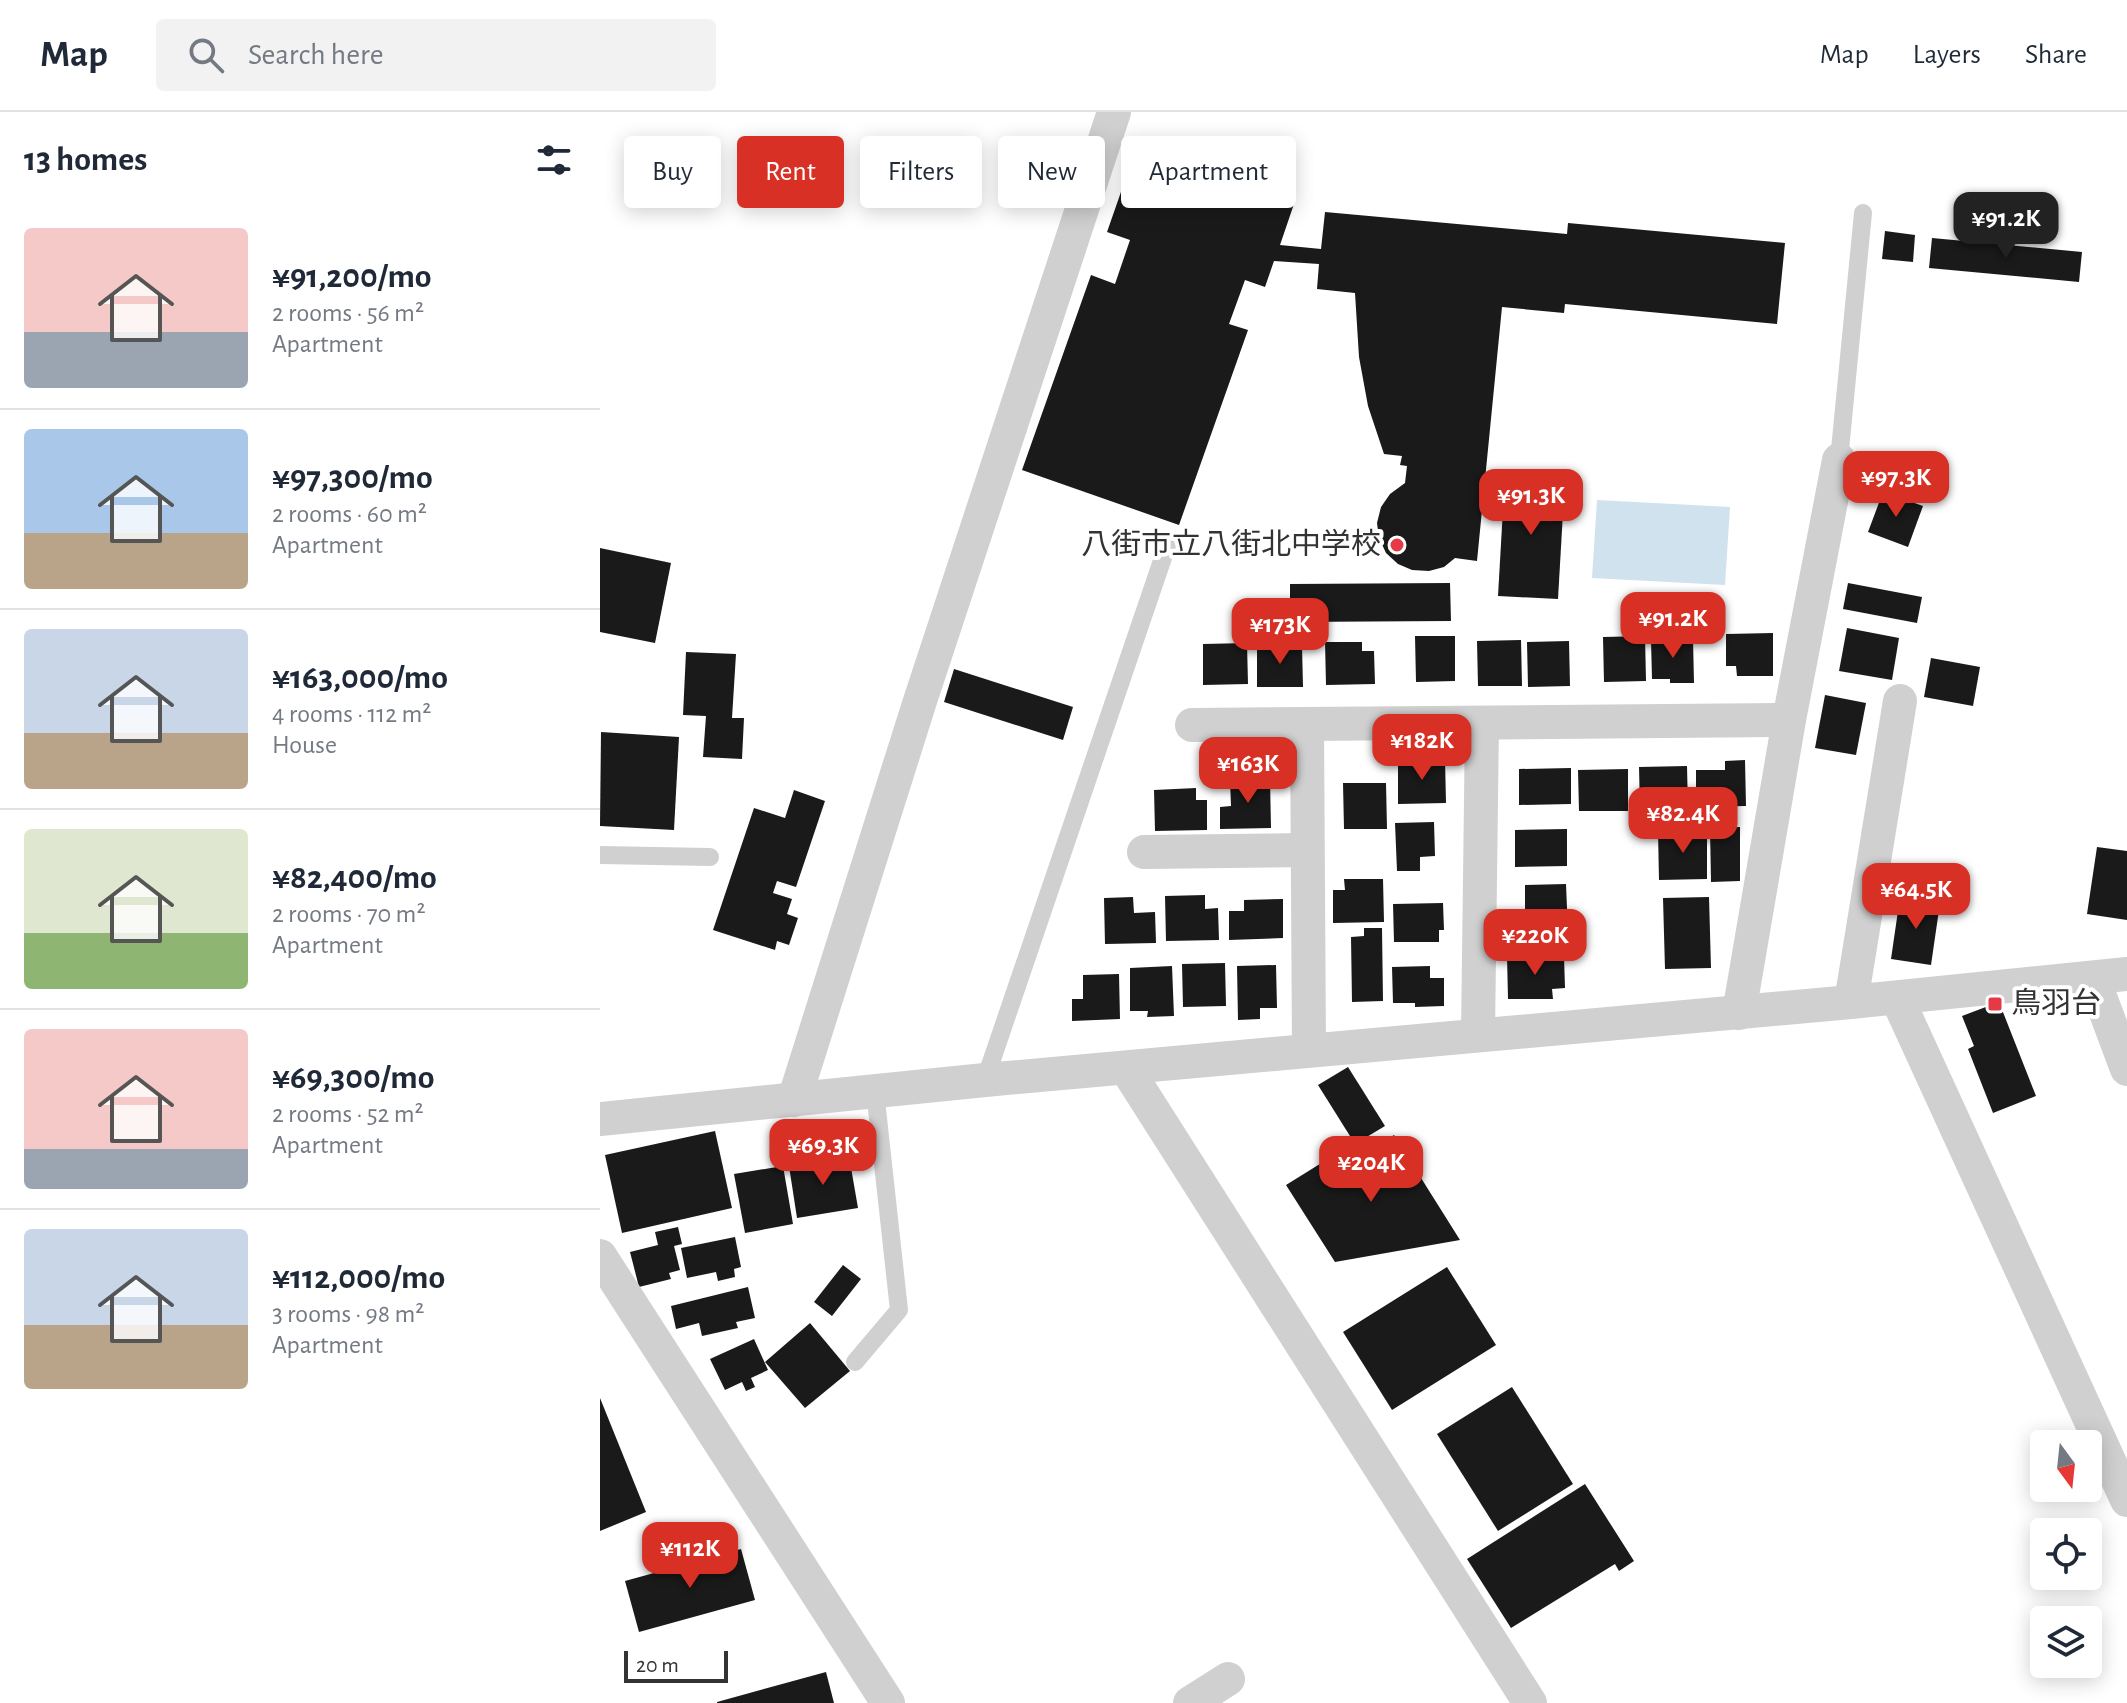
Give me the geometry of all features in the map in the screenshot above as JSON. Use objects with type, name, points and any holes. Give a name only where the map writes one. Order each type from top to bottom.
[{"type":"street","points":[[794,1100],[919,704],[1114,112]]},
{"type":"street","points":[[1739,1013],[1789,720],[1839,460]]},
{"type":"street","points":[[1851,1002],[1900,701]]},
{"type":"street","points":[[1192,725],[1789,720]]},
{"type":"street","points":[[1478,1034],[1482,723]]},
{"type":"street","points":[[1307,724],[1309,1050]]},
{"type":"street","points":[[1144,852],[1307,850]]},
{"type":"street","points":[[600,1119],[985,1080],[1739,1013],[2127,974]]},
{"type":"street","points":[[2093,978],[2127,1069]]},
{"type":"street","points":[[1897,998],[2118,1458],[2127,1500]]},
{"type":"street","points":[[1126,1068],[1530,1703]]},
{"type":"street","points":[[600,1256],[888,1703]]},
{"type":"street","points":[[1190,1703],[1228,1679]]},
{"type":"lane","points":[[1839,460],[1863,213]]},
{"type":"lane","points":[[985,1080],[1167,546]]},
{"type":"lane","points":[[600,855],[710,857]]},
{"type":"lane","points":[[855,1362],[899,1310],[875,1091]]},
{"type":"water","points":[[1597,500],[1730,507],[1725,585],[1592,578]]},
{"type":"building","points":[[1121,192],[1121,208],[1293,208],[1280,245],[1321,249],[1325,212],[1567,234],[1568,223],[1785,243],[1777,324],[1565,304],[1564,313],[1502,307],[1477,561],[1455,558],[1444,567],[1429,571],[1412,570],[1398,564],[1386,553],[1379,538],[1377,523],[1381,507],[1390,494],[1405,483],[1407,466],[1400,465],[1402,456],[1384,454],[1368,406],[1359,357],[1355,293],[1317,289],[1319,264],[1274,261],[1265,287],[1245,280],[1229,324],[1248,330],[1179,525],[1022,470],[1091,275],[1115,284],[1130,240],[1107,232]]},
{"type":"building","points":[[1885,231],[1915,235],[1913,262],[1882,259]]},
{"type":"building","points":[[1932,238],[2082,252],[2079,282],[1929,268]]},
{"type":"building","points":[[1505,474],[1565,478],[1558,599],[1498,596]]},
{"type":"building","points":[[1883,492],[1923,506],[1908,547],[1868,532]]},
{"type":"building","points":[[600,548],[671,563],[655,643],[600,632]]},
{"type":"building","points":[[1450,583],[1451,621],[1290,622],[1290,584]]},
{"type":"building","points":[[1848,583],[1922,597],[1917,623],[1843,609]]},
{"type":"building","points":[[1847,628],[1899,638],[1892,680],[1839,671]]},
{"type":"building","points":[[1773,633],[1773,676],[1737,676],[1736,666],[1726,666],[1726,634]]},
{"type":"building","points":[[1415,636],[1455,636],[1455,681],[1416,682]]},
{"type":"building","points":[[1645,636],[1646,681],[1604,682],[1603,637]]},
{"type":"building","points":[[1693,639],[1694,683],[1652,679],[1651,640]]},
{"type":"building","points":[[1521,640],[1522,686],[1478,686],[1477,641]]},
{"type":"building","points":[[1569,641],[1570,686],[1528,687],[1527,642]]},
{"type":"building","points":[[1325,642],[1362,642],[1362,651],[1374,651],[1375,684],[1326,685]]},
{"type":"building","points":[[1247,643],[1248,684],[1203,685],[1203,644]]},
{"type":"building","points":[[1302,645],[1303,687],[1257,687],[1257,646]]},
{"type":"building","points":[[686,652],[736,654],[732,718],[744,718],[742,759],[703,757],[706,716],[683,715]]},
{"type":"building","points":[[1931,658],[1980,667],[1973,706],[1924,697]]},
{"type":"building","points":[[954,669],[1073,707],[1063,740],[944,702]]},
{"type":"building","points":[[1825,695],[1866,703],[1856,755],[1815,748]]},
{"type":"building","points":[[601,732],[679,737],[674,830],[600,826]]},
{"type":"building","points":[[1445,759],[1446,803],[1398,804],[1398,761]]},
{"type":"building","points":[[1745,760],[1746,806],[1696,807],[1696,770],[1725,770],[1725,761]]},
{"type":"building","points":[[1687,766],[1688,808],[1640,809],[1639,767]]},
{"type":"building","points":[[1571,768],[1571,804],[1519,805],[1519,769]]},
{"type":"building","points":[[1628,769],[1628,811],[1579,811],[1578,770]]},
{"type":"building","points":[[1270,779],[1271,828],[1220,829],[1220,807],[1231,806],[1230,780]]},
{"type":"building","points":[[1343,783],[1386,783],[1387,829],[1344,829]]},
{"type":"building","points":[[1196,788],[1196,800],[1207,800],[1207,830],[1155,831],[1154,790]]},
{"type":"building","points":[[794,790],[825,801],[796,887],[777,881],[773,893],[792,899],[787,914],[798,918],[789,945],[777,941],[775,950],[713,930],[754,808],[785,818]]},
{"type":"building","points":[[1434,822],[1435,856],[1420,857],[1420,871],[1397,871],[1395,823]]},
{"type":"building","points":[[1740,827],[1740,881],[1711,882],[1710,828]]},
{"type":"building","points":[[1567,829],[1567,866],[1515,867],[1515,830]]},
{"type":"building","points":[[1707,830],[1707,879],[1659,880],[1658,831]]},
{"type":"building","points":[[2097,847],[2127,851],[2127,920],[2087,914]]},
{"type":"building","points":[[1344,879],[1383,879],[1384,922],[1333,923],[1333,890],[1345,890]]},
{"type":"building","points":[[1566,884],[1568,932],[1542,933],[1542,919],[1525,920],[1525,885]]},
{"type":"building","points":[[1205,895],[1205,909],[1218,908],[1219,940],[1166,941],[1165,896]]},
{"type":"building","points":[[1133,897],[1134,913],[1155,912],[1156,943],[1105,944],[1104,898]]},
{"type":"building","points":[[1709,897],[1711,968],[1665,969],[1663,898]]},
{"type":"building","points":[[1900,897],[1940,903],[1931,965],[1891,959]]},
{"type":"building","points":[[1283,899],[1283,938],[1229,940],[1229,911],[1244,911],[1244,900]]},
{"type":"building","points":[[1443,903],[1444,930],[1439,930],[1439,942],[1394,942],[1393,904]]},
{"type":"building","points":[[1364,928],[1382,928],[1383,1001],[1352,1002],[1351,937],[1364,936]]},
{"type":"building","points":[[1507,956],[1564,956],[1565,988],[1552,989],[1553,999],[1508,999]]},
{"type":"building","points":[[1225,963],[1226,1006],[1183,1007],[1182,964]]},
{"type":"building","points":[[1276,965],[1277,1008],[1260,1008],[1260,1019],[1238,1020],[1237,966]]},
{"type":"building","points":[[1172,966],[1174,1016],[1147,1017],[1148,1011],[1130,1011],[1130,968]]},
{"type":"building","points":[[1430,966],[1430,978],[1444,978],[1444,1006],[1415,1007],[1415,1003],[1393,1003],[1392,967]]},
{"type":"building","points":[[1119,974],[1120,1019],[1072,1021],[1072,999],[1083,999],[1083,975]]},
{"type":"building","points":[[1999,1002],[2036,1096],[1993,1113],[1968,1049],[1974,1046],[1962,1016]]},
{"type":"building","points":[[1348,1067],[1385,1126],[1355,1144],[1318,1085]]},
{"type":"building","points":[[715,1131],[732,1208],[622,1233],[605,1155]]},
{"type":"building","points":[[1394,1135],[1460,1240],[1335,1262],[1286,1185],[1352,1144],[1360,1157]]},
{"type":"building","points":[[849,1156],[858,1208],[797,1218],[789,1166]]},
{"type":"building","points":[[783,1166],[793,1224],[745,1233],[734,1174]]},
{"type":"building","points":[[678,1227],[682,1244],[674,1246],[680,1270],[669,1273],[671,1279],[639,1287],[630,1252],[658,1245],[655,1232]]},
{"type":"building","points":[[735,1237],[741,1267],[734,1269],[735,1277],[718,1281],[716,1272],[687,1278],[681,1248]]},
{"type":"building","points":[[843,1265],[861,1279],[832,1316],[814,1302]]},
{"type":"building","points":[[1447,1267],[1496,1345],[1392,1410],[1343,1332]]},
{"type":"building","points":[[748,1287],[755,1318],[736,1322],[738,1328],[702,1336],[699,1323],[676,1329],[671,1306]]},
{"type":"building","points":[[810,1323],[850,1371],[805,1408],[765,1362]]},
{"type":"building","points":[[754,1339],[768,1370],[751,1378],[755,1387],[746,1391],[742,1382],[725,1390],[710,1359]]},
{"type":"building","points":[[1512,1387],[1573,1484],[1498,1531],[1437,1434]]},
{"type":"building","points":[[600,1398],[646,1512],[600,1531]]},
{"type":"building","points":[[1585,1484],[1634,1561],[1619,1571],[1615,1564],[1511,1628],[1467,1559]]},
{"type":"building","points":[[741,1549],[755,1600],[639,1632],[625,1581]]},
{"type":"building","points":[[826,1672],[834,1703],[717,1703],[717,1702]]},
{"type":"place","name":"八街市立八街北中学校","points":[[1397,545]]},
{"type":"place","name":"鳥羽台","points":[[1995,1004]]}]
